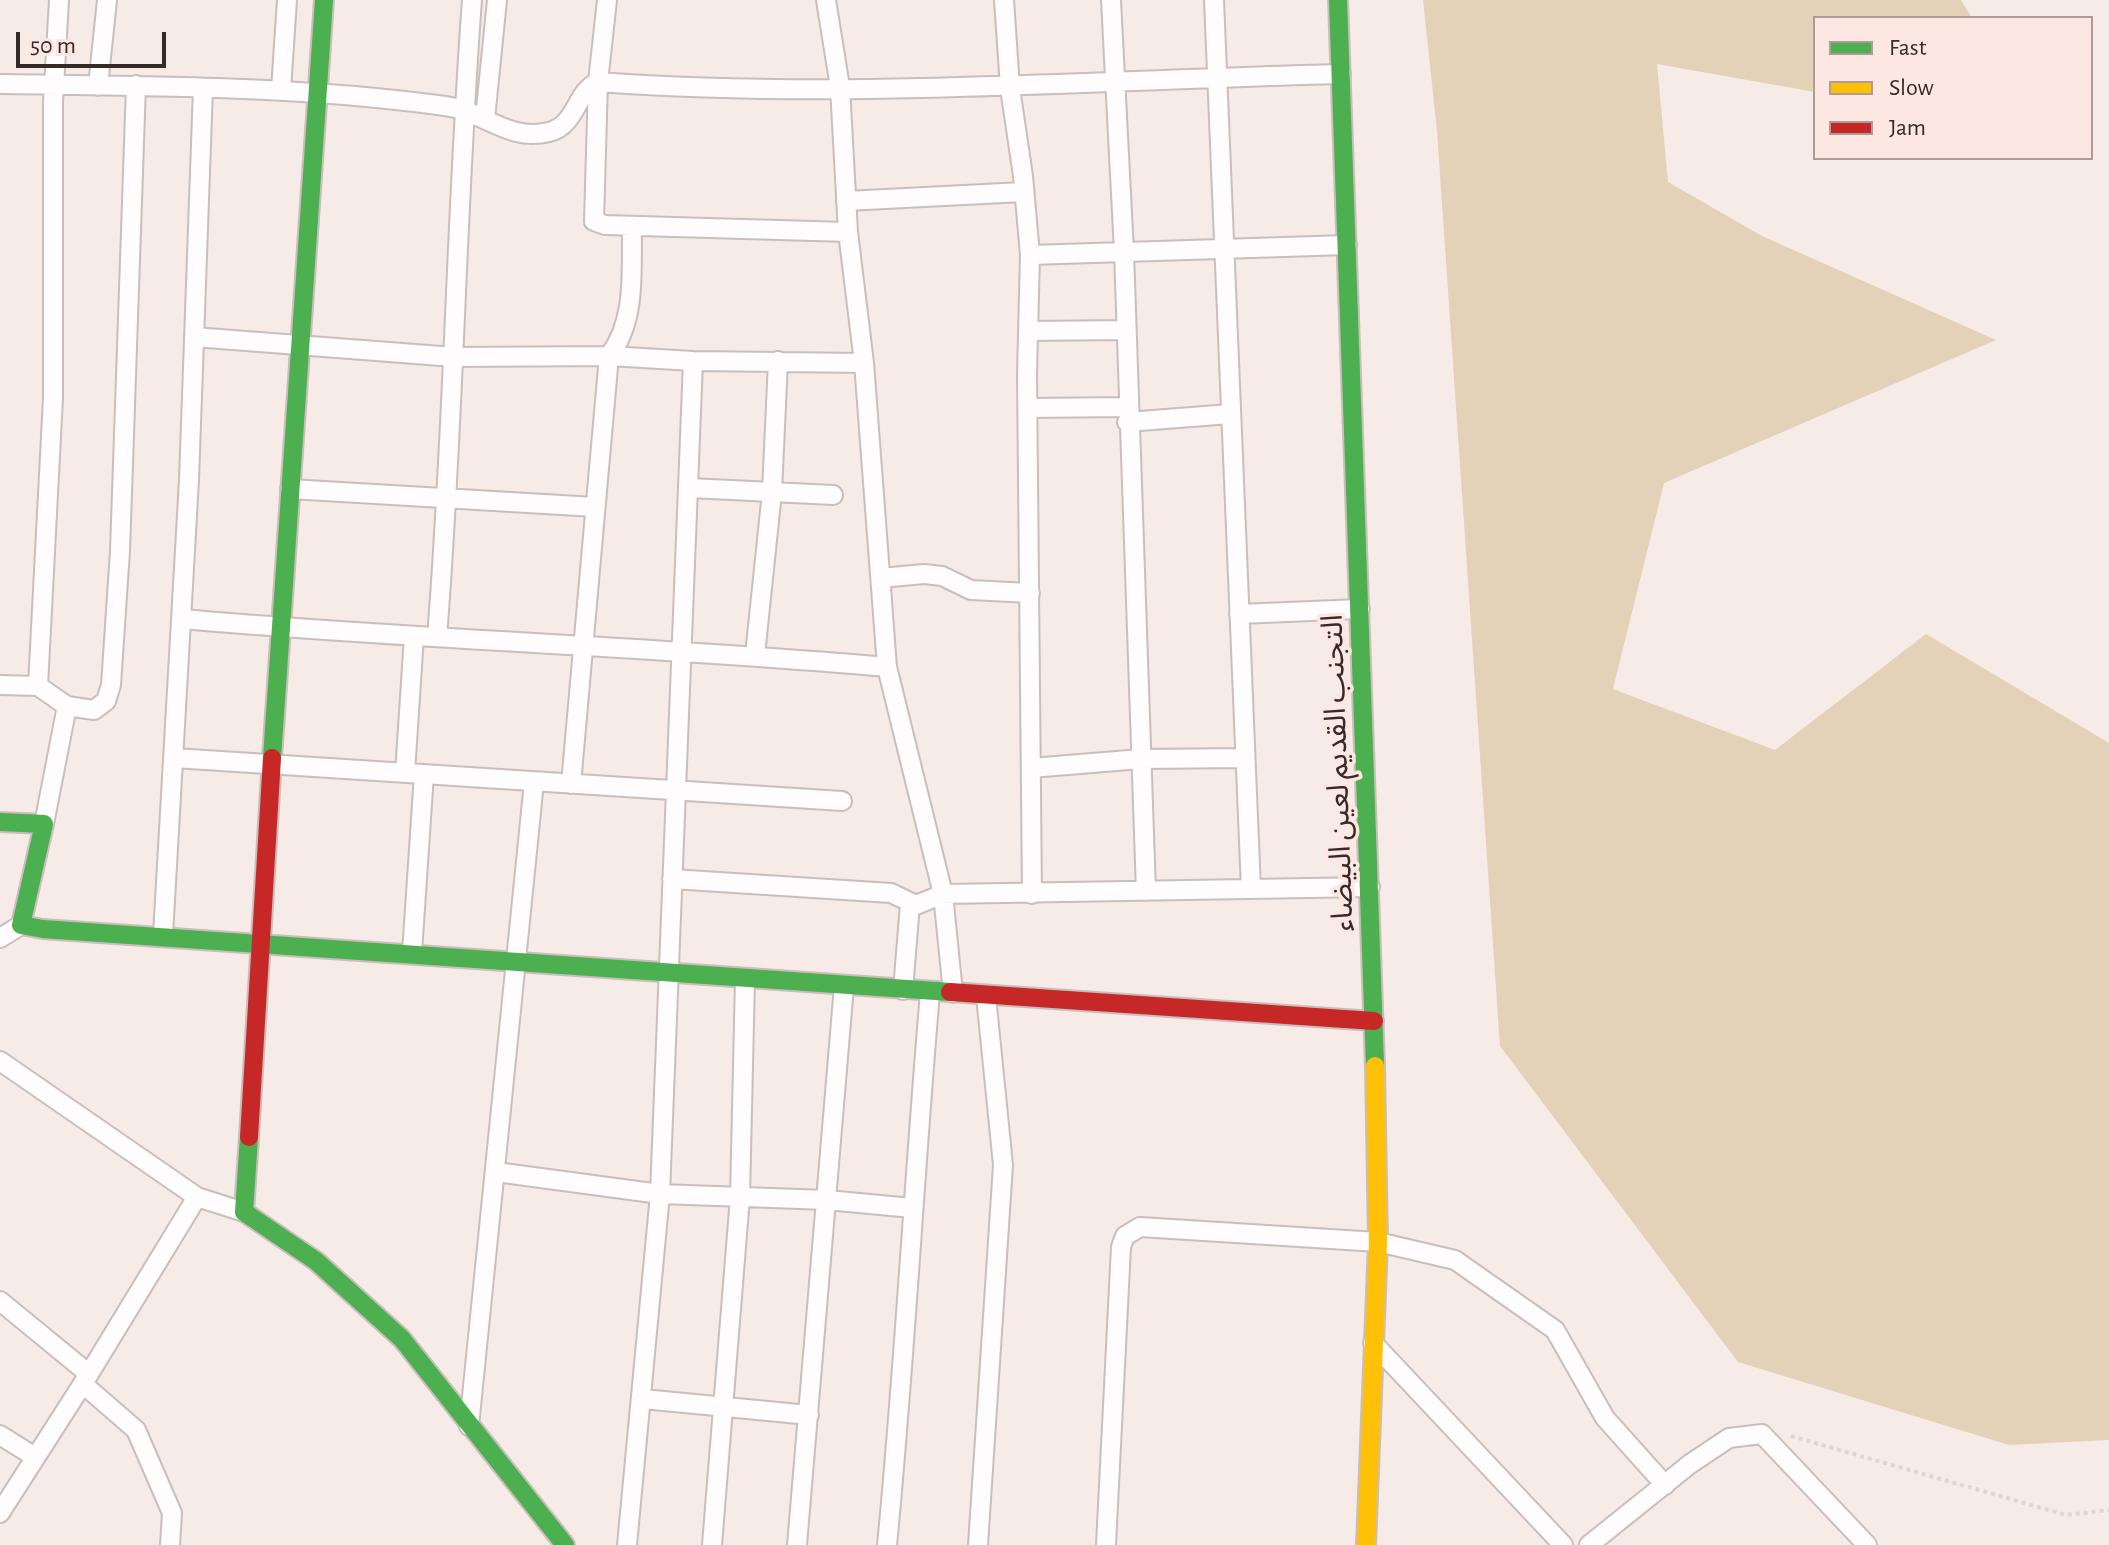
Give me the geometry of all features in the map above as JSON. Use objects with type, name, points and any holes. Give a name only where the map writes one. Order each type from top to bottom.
[{"type":"street","points":[[38,686],[53,398],[54,85],[59,0]]},
{"type":"street","points":[[98,86],[107,0]]},
{"type":"street","points":[[281,90],[287,0]]},
{"type":"street","points":[[244,1212],[283,628],[298,347],[324,0]]},
{"type":"street","points":[[437,637],[448,498],[464,108],[472,0]]},
{"type":"street","points":[[485,119],[497,0]]},
{"type":"street","points":[[607,0],[598,82],[592,219],[597,224],[848,232]]},
{"type":"street","points":[[826,0],[840,87],[848,232],[864,363],[887,667],[943,894],[953,993]]},
{"type":"street","points":[[1004,0],[1010,88],[1030,255],[1028,408],[1032,894]]},
{"type":"street","points":[[1111,0],[1124,252],[1127,414],[1146,891]]},
{"type":"street","points":[[1214,0],[1251,889]]},
{"type":"street","name":"التجنب القديم لعين البيضاء","points":[[1338,0],[1374,1021],[1378,1242],[1366,1545]]},
{"type":"street","points":[[0,84],[315,91],[464,108],[503,131],[518,134],[548,132],[561,127],[572,117],[587,87],[598,82],[714,90],[1010,88],[1341,74]]},
{"type":"street","points":[[0,685],[38,686],[67,706],[94,710],[102,707],[111,685],[120,551],[136,85]]},
{"type":"street","points":[[163,935],[182,619],[203,88]]},
{"type":"street","points":[[846,201],[1023,192]]},
{"type":"street","points":[[571,784],[609,356],[621,338],[629,307],[632,226]]},
{"type":"street","points":[[1030,255],[1347,245]]},
{"type":"street","points":[[1028,331],[1125,330]]},
{"type":"street","points":[[194,337],[454,357],[609,356],[693,361],[864,363]]},
{"type":"street","points":[[627,1545],[660,1194],[693,361]]},
{"type":"street","points":[[755,655],[772,492],[778,361]]},
{"type":"street","points":[[1028,408],[1127,414],[1230,414]]},
{"type":"street","points":[[690,488],[833,495]]},
{"type":"street","points":[[290,489],[595,507]]},
{"type":"street","points":[[881,578],[924,574],[942,576],[971,590],[1030,593]]},
{"type":"street","points":[[1239,614],[1360,609]]},
{"type":"street","points":[[182,619],[283,628],[755,655],[887,667]]},
{"type":"street","points":[[412,953],[414,636]]},
{"type":"street","points":[[21,925],[67,706]]},
{"type":"street","points":[[174,758],[842,801]]},
{"type":"street","points":[[1031,768],[1141,759],[1245,758]]},
{"type":"street","points":[[469,1426],[534,782]]},
{"type":"street","points":[[0,822],[44,824]]},
{"type":"street","points":[[672,879],[891,893],[910,904],[922,904],[943,894],[1370,887]]},
{"type":"street","points":[[903,990],[910,904]]},
{"type":"street","points":[[0,938],[21,925],[930,993],[1374,1021]]},
{"type":"street","points":[[712,1545],[740,1197],[745,979]]},
{"type":"street","points":[[797,1545],[844,986]]},
{"type":"street","points":[[887,1545],[902,1395],[912,1208],[930,993]]},
{"type":"street","points":[[978,1545],[1003,1165],[986,996]]},
{"type":"street","points":[[0,1061],[197,1197],[244,1212],[289,1238],[331,1270],[422,1362],[565,1545]]},
{"type":"street","points":[[496,1172],[660,1194],[827,1200],[912,1208]]},
{"type":"street","points":[[1,1506],[86,1379],[197,1197]]},
{"type":"street","points":[[1106,1545],[1119,1262],[1125,1236],[1140,1227],[1378,1242],[1455,1260],[1555,1330],[1605,1418],[1665,1485]]},
{"type":"street","points":[[0,1301],[86,1379],[136,1430],[172,1513],[170,1545]]},
{"type":"street","points":[[1373,1343],[1563,1545]]},
{"type":"street","points":[[643,1399],[809,1415]]},
{"type":"street","points":[[1589,1545],[1729,1438],[1762,1434],[1867,1545]]},
{"type":"street","points":[[0,1435],[35,1457]]},
{"type":"path","points":[[1762,1434],[1824,1443],[1921,1475],[2066,1515],[2109,1510]]},
{"type":"shaded area","points":[[1423,0],[1961,0],[1971,16],[1813,16],[1813,92],[1657,64],[1668,182],[1762,236],[1996,340],[1664,483],[1613,689],[1775,750],[1926,634],[2109,743],[2109,1440],[2009,1445],[1738,1362],[1500,1046],[1437,131]]},
{"type":"traffic: fast","points":[[272,758],[324,0]]},
{"type":"traffic: fast","points":[[1338,0],[1375,1066]]},
{"type":"traffic: fast","points":[[0,822],[44,824],[21,925],[43,929],[950,992]]},
{"type":"traffic: fast","points":[[249,1137],[244,1212],[316,1261],[402,1339],[565,1545]]},
{"type":"traffic: slow","points":[[1366,1545],[1378,1242],[1375,1066]]},
{"type":"traffic: jam","points":[[249,1137],[272,758]]},
{"type":"traffic: jam","points":[[950,992],[1374,1021]]}]
